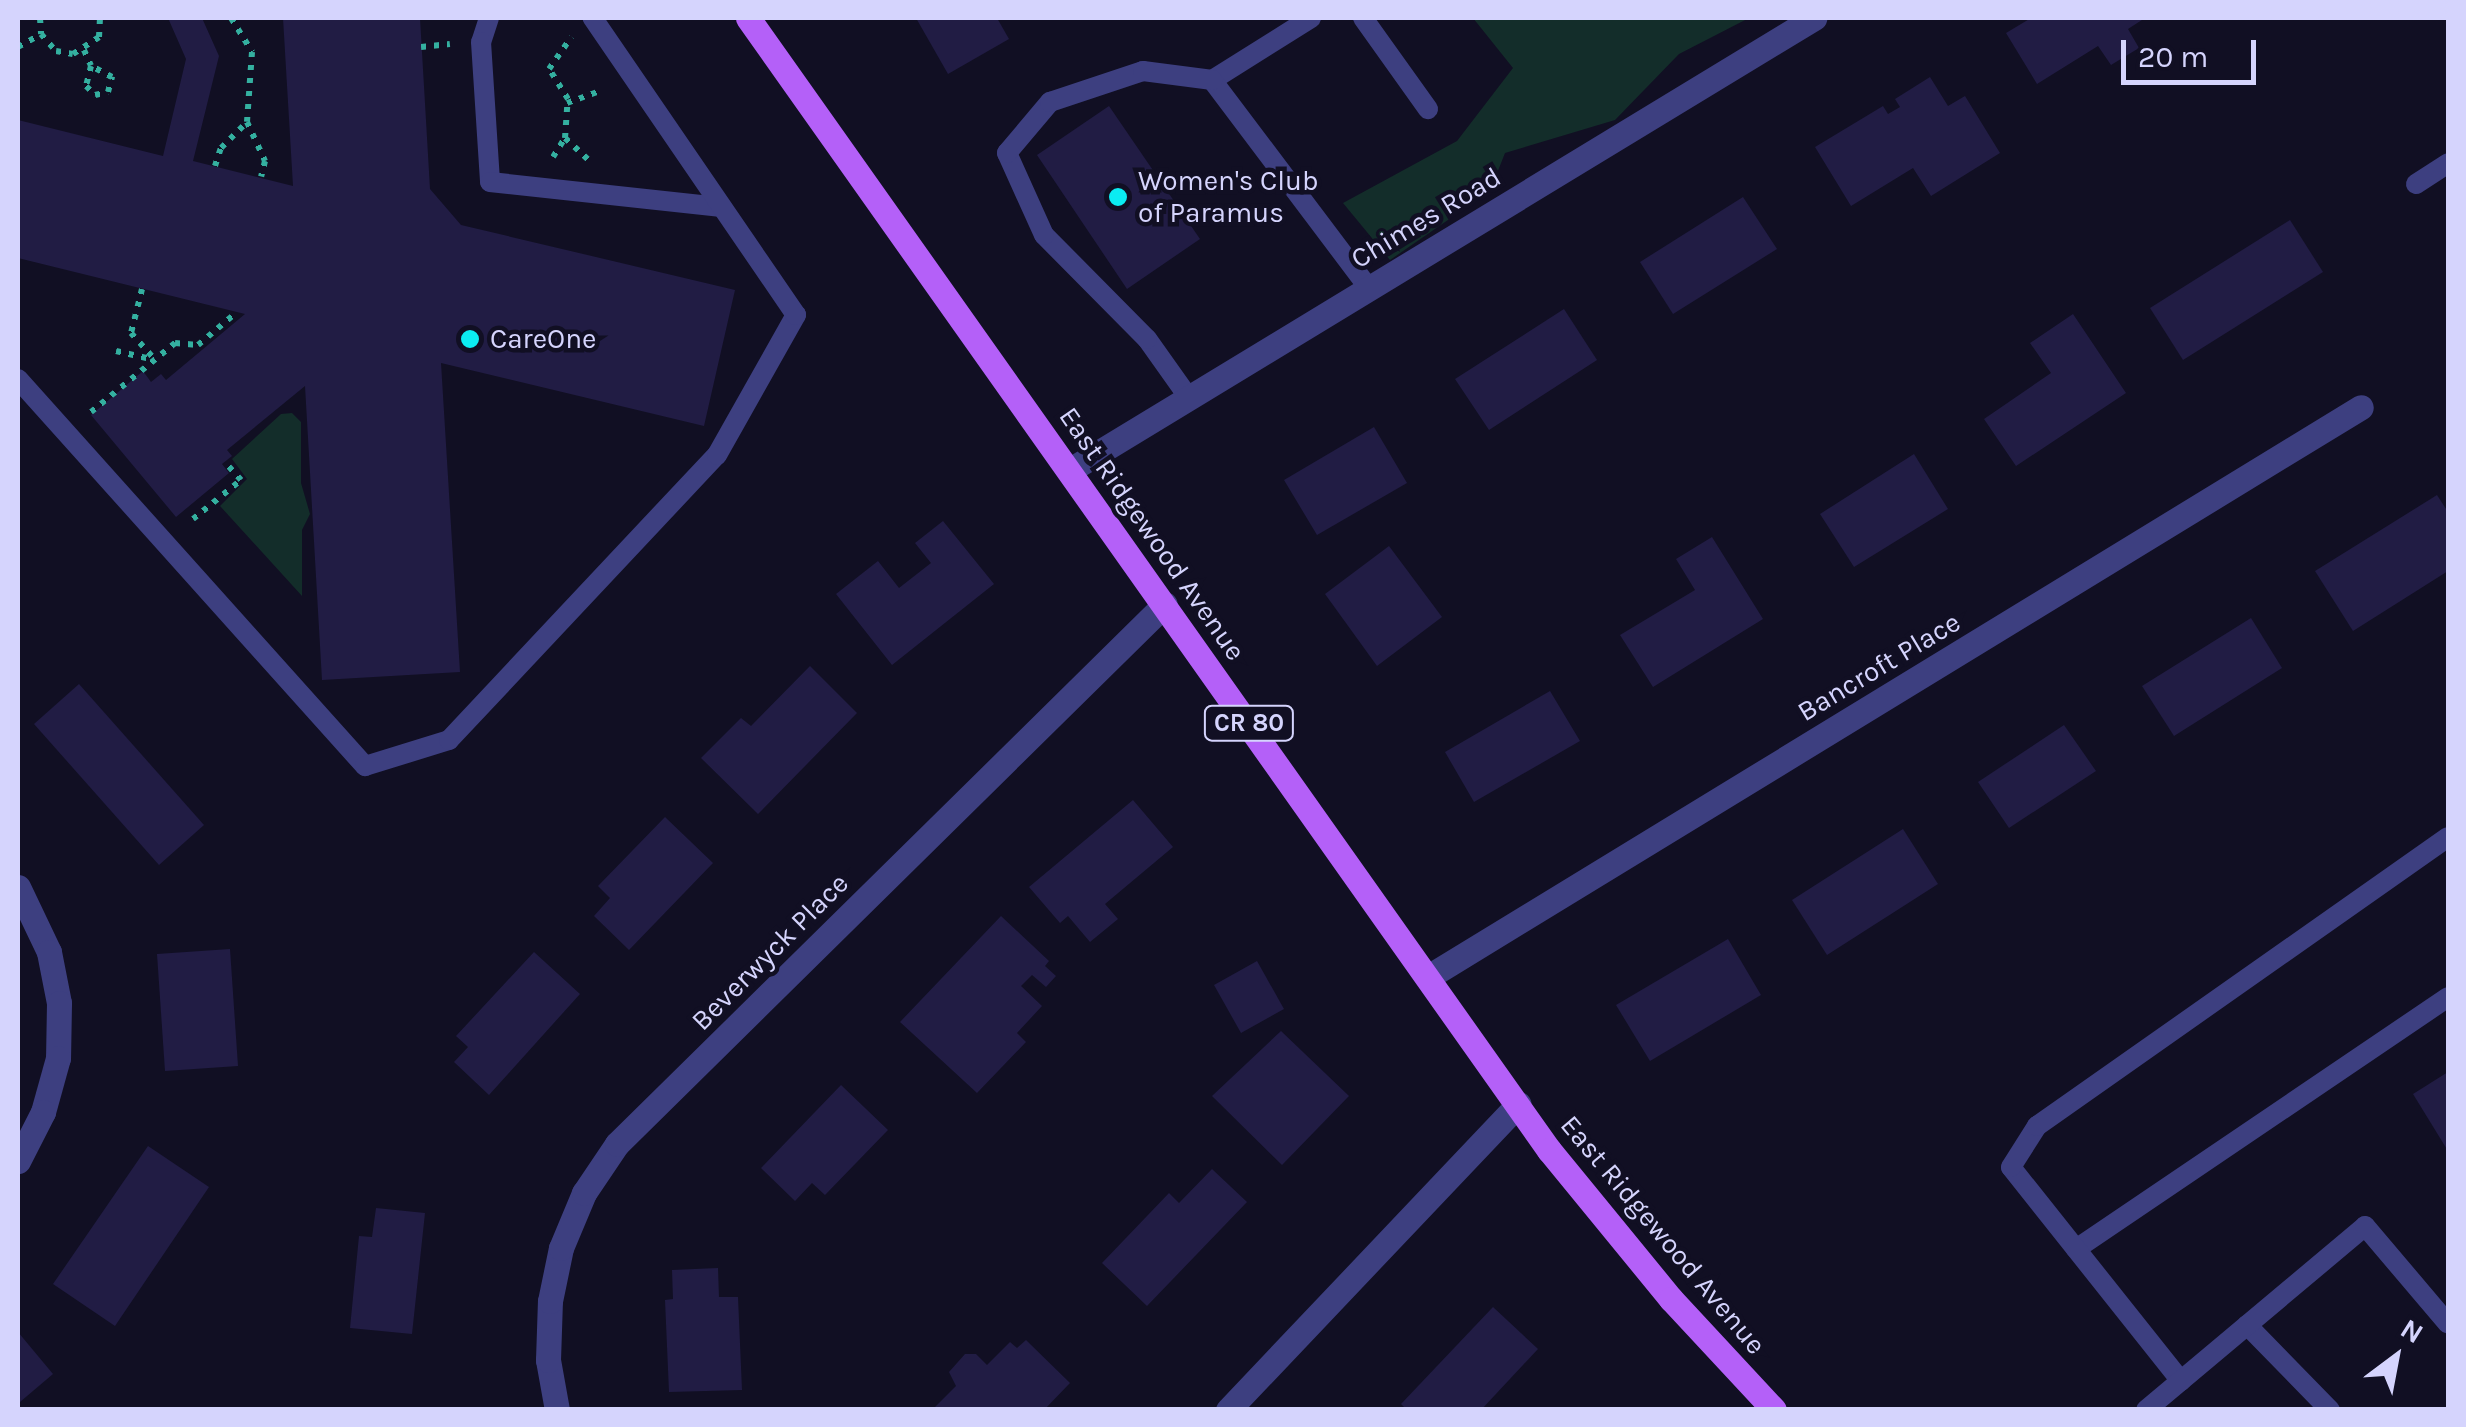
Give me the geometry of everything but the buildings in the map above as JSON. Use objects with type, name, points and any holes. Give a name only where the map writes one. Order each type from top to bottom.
[{"type":"main road","name":"East Ridgewood Avenue","points":[[748,18],[1518,1104],[1627,1248],[1774,1410]]},
{"type":"street","name":"Chimes Road","points":[[1070,470],[1814,18]]},
{"type":"street","name":"Bancroft Place","points":[[1428,977],[2361,407]]},
{"type":"street","name":"Beverwyck Place","points":[[557,1410],[549,1340],[562,1248],[584,1194],[617,1144],[1165,604]]},
{"type":"street","points":[[18,887],[50,952],[59,1002],[58,1058],[48,1094],[18,1161]]},
{"type":"street","points":[[1228,1410],[1518,1104]]},
{"type":"lane","points":[[489,18],[481,42],[490,182],[722,207]]},
{"type":"lane","points":[[18,379],[365,766],[449,740],[718,455],[796,315],[593,18]]},
{"type":"lane","points":[[1189,398],[1147,339],[1044,235],[1008,153],[1050,102],[1143,71],[1212,80],[1311,18]]},
{"type":"lane","points":[[1363,18],[1428,109]]},
{"type":"lane","points":[[1212,80],[1369,288]]},
{"type":"lane","points":[[2416,184],[2448,162]]},
{"type":"lane","points":[[2180,1381],[2011,1168],[2037,1126],[2448,837]]},
{"type":"lane","points":[[2076,1249],[2448,997]]},
{"type":"lane","points":[[2146,1410],[2365,1226],[2448,1324]]},
{"type":"lane","points":[[2247,1325],[2330,1410]]},
{"type":"path","points":[[40,18],[41,34],[56,52],[84,50],[98,36],[100,18]]},
{"type":"path","points":[[231,18],[252,52],[247,122],[264,161],[261,177]]},
{"type":"path","points":[[541,168],[565,138],[568,102],[549,69],[575,32]]},
{"type":"path","points":[[18,46],[41,34]]},
{"type":"path","points":[[422,47],[466,42]]},
{"type":"path","points":[[84,50],[91,66],[86,86],[95,94],[108,92],[112,77],[91,66]]},
{"type":"path","points":[[568,102],[611,84]]},
{"type":"path","points":[[215,166],[221,148],[247,122]]},
{"type":"path","points":[[565,138],[584,150],[591,174]]},
{"type":"path","points":[[142,289],[131,333],[155,360]]},
{"type":"path","points":[[87,416],[175,344],[198,344],[238,312]]},
{"type":"path","points":[[116,351],[155,360]]},
{"type":"path","points":[[193,519],[241,480],[226,462]]},
{"type":"green space","points":[[1473,18],[1749,18],[1679,54],[1615,120],[1505,153],[1490,191],[1390,260],[1343,203],[1457,141],[1513,68]]},
{"type":"green space","points":[[292,413],[301,422],[301,483],[310,514],[302,530],[302,596],[220,506],[247,479],[232,459],[281,414]]},
{"type":"place","name":"Women's Club of Paramus","points":[[1118,197]]},
{"type":"place","name":"CareOne","points":[[470,339]]}]
